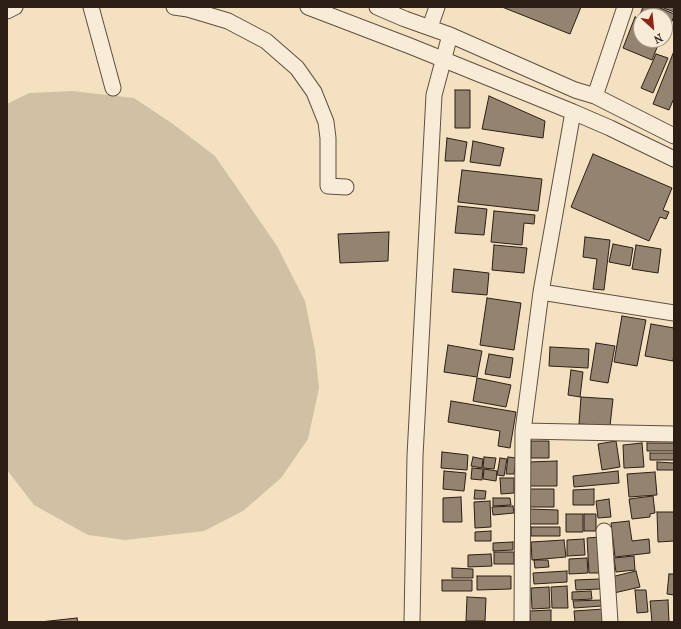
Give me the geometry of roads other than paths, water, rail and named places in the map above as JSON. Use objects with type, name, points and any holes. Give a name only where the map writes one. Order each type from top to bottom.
[{"type":"street","points":[[7,11],[15,7]]},
{"type":"street","points":[[92,7],[113,88]]},
{"type":"street","points":[[174,7],[188,9],[228,21],[266,41],[297,68],[314,92],[326,122],[328,138],[328,186],[346,187]]},
{"type":"street","points":[[308,7],[410,46],[573,112],[674,159]]},
{"type":"street","points":[[377,7],[450,35],[575,90],[595,96],[674,136]]},
{"type":"street","points":[[430,28],[438,7]]},
{"type":"street","points":[[595,96],[625,7]]},
{"type":"street","points":[[412,622],[415,456],[431,136],[434,95],[450,35]]},
{"type":"street","points":[[522,622],[523,431],[541,292],[573,112]]},
{"type":"street","points":[[541,292],[674,313]]},
{"type":"street","points":[[523,431],[674,434]]},
{"type":"street","points":[[604,531],[610,622]]}]
